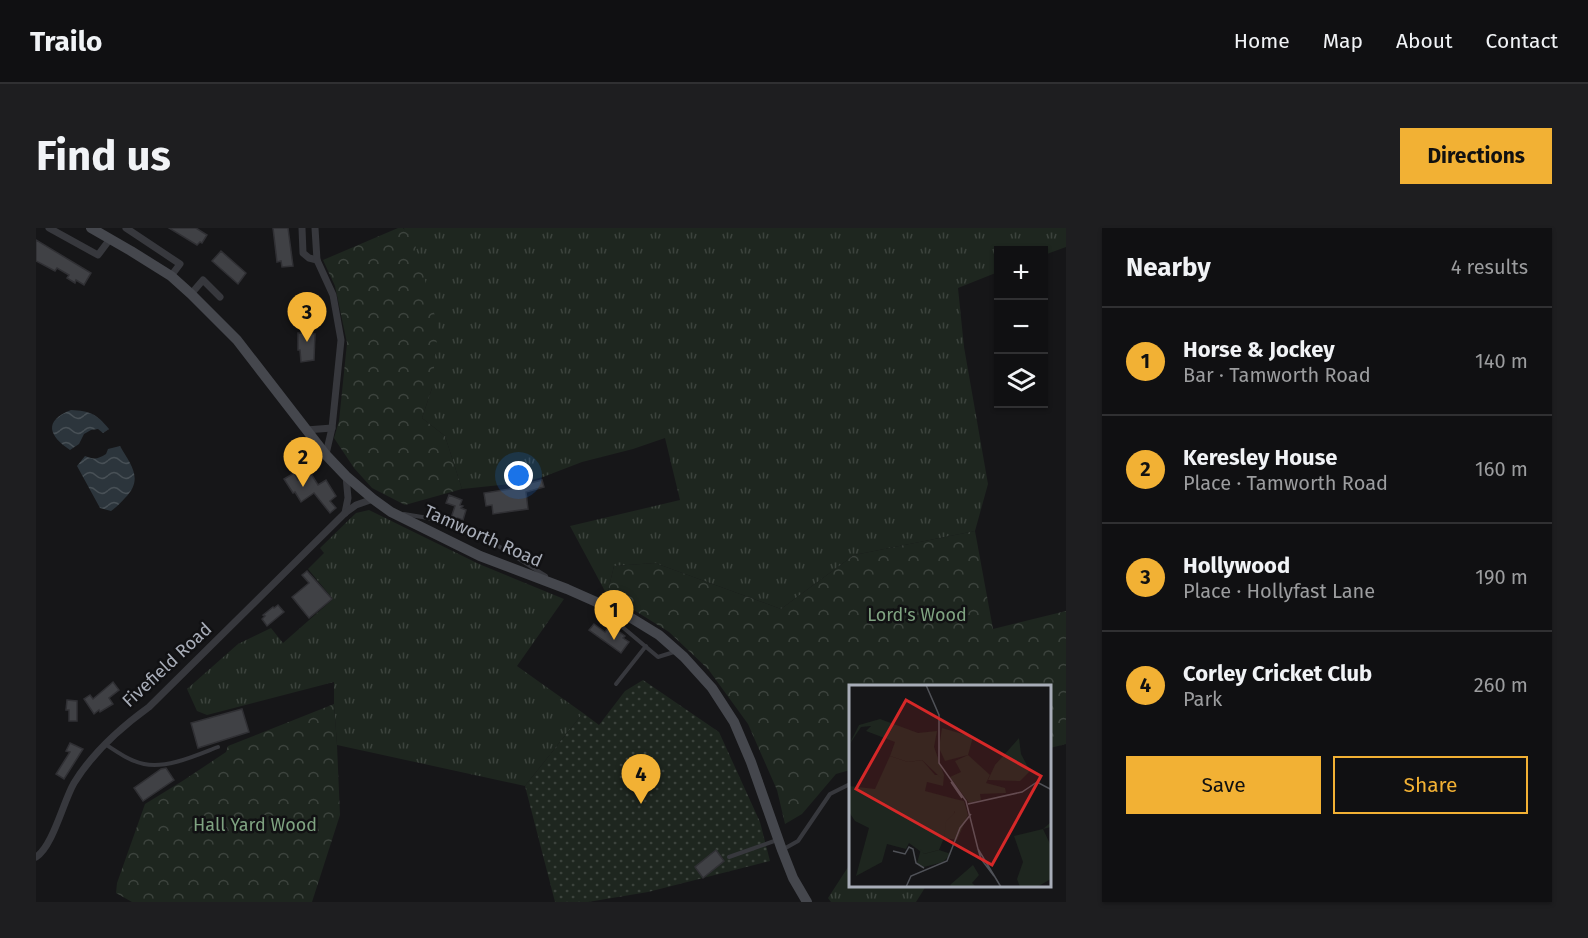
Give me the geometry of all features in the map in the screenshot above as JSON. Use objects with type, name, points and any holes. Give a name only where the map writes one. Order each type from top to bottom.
[{"type":"main road","name":"Tamworth Road","points":[[91,228],[171,276],[191,294],[237,340],[326,455],[346,476],[391,512],[480,556],[567,589],[628,616],[659,635],[678,651],[712,688],[735,722],[780,845],[807,902]]},
{"type":"street","points":[[50,228],[98,255],[110,239]]},
{"type":"street","points":[[126,228],[180,264],[171,276]]},
{"type":"street","points":[[302,228],[303,253],[317,260]]},
{"type":"street","points":[[315,228],[317,260],[333,295],[341,340],[332,428],[326,455]]},
{"type":"street","points":[[196,275],[220,297]]},
{"type":"street","points":[[191,294],[203,280]]},
{"type":"street","points":[[306,430],[332,428]]},
{"type":"street","points":[[345,513],[348,498],[346,476]]},
{"type":"street","name":"Fivefield Road","points":[[36,857],[41,854],[47,844],[75,781],[105,744],[149,707],[345,513],[373,499]]},
{"type":"lane","points":[[391,512],[428,518],[484,537],[567,589]]},
{"type":"lane","points":[[588,598],[658,657],[678,651]]},
{"type":"lane","points":[[616,684],[646,646]]},
{"type":"lane","points":[[105,744],[133,761],[146,765],[184,760],[218,747]]},
{"type":"lane","points":[[729,857],[798,841],[830,794],[849,784]]},
{"type":"green space","points":[[398,228],[403,228],[414,241],[438,327],[432,388],[422,418],[445,436],[462,489],[405,505],[372,488],[354,468],[334,438],[339,421],[347,343],[335,286],[323,260]]},
{"type":"green space","points":[[404,228],[1066,228],[1066,247],[1048,254],[1048,246],[994,246],[994,274],[958,288],[964,347],[988,484],[975,531],[854,555],[781,609],[655,563],[614,566],[607,595],[570,526],[680,500],[665,438],[582,462],[543,477],[519,483],[462,489],[445,436],[422,418],[432,388]]},
{"type":"green space","points":[[369,510],[479,564],[564,599],[517,666],[583,713],[525,786],[337,745],[334,682],[207,715],[197,711],[187,689],[238,644],[271,628],[283,643],[333,599],[308,569],[324,553],[320,548],[356,513]]},
{"type":"green space","name":"Lord's Wood","points":[[975,531],[993,629],[1066,611],[1066,744],[1051,748],[1051,685],[849,685],[849,770],[836,774],[802,814],[785,824],[777,790],[748,724],[708,669],[669,632],[607,595],[614,566],[655,563],[781,609],[854,555]]},
{"type":"green space","points":[[643,680],[719,732],[760,822],[770,861],[648,892],[588,902],[555,902],[525,786],[583,713],[599,725],[625,691]]},
{"type":"green space","name":"Hall Yard Wood","points":[[334,704],[340,815],[312,902],[132,902],[116,893],[117,883],[145,804],[226,752],[228,746]]},
{"type":"green space","points":[[849,866],[849,887],[925,887],[916,902],[831,902],[828,898]]},
{"type":"water","points":[[71,410],[93,414],[109,429],[103,433],[98,429],[91,430],[84,434],[79,444],[70,450],[57,439],[52,429],[56,419]]},
{"type":"water","points":[[120,446],[135,478],[131,491],[111,511],[100,508],[77,466],[85,456],[98,458],[106,454],[108,449]]},
{"type":"building","points":[[169,228],[196,228],[207,235],[202,243],[197,245]]},
{"type":"building","points":[[273,228],[288,228],[293,266],[282,267],[281,261],[277,262]]},
{"type":"building","points":[[36,240],[91,273],[84,285],[67,278],[69,275],[57,268],[55,271],[36,261]]},
{"type":"building","points":[[221,251],[246,273],[238,284],[212,261]]},
{"type":"building","points":[[298,333],[315,334],[314,360],[301,362]]},
{"type":"building","points":[[310,472],[318,485],[326,480],[336,496],[330,501],[336,508],[330,513],[314,493],[301,502],[284,479],[294,473],[298,480]]},
{"type":"building","points":[[542,480],[544,487],[526,492],[528,509],[493,514],[492,505],[486,506],[484,493],[522,487],[522,485]]},
{"type":"building","points":[[449,495],[462,500],[461,508],[466,510],[463,520],[457,518],[455,523],[450,521],[455,506],[446,503]]},
{"type":"building","points":[[307,571],[332,599],[309,618],[292,597],[309,583],[302,575]]},
{"type":"building","points":[[278,605],[284,612],[267,626],[262,619],[265,616],[263,615]]},
{"type":"building","points":[[594,624],[605,632],[610,625],[625,636],[623,638],[629,642],[621,653],[589,630]]},
{"type":"building","points":[[113,682],[119,690],[109,698],[113,704],[94,714],[84,699],[90,695],[93,699]]},
{"type":"building","points":[[67,700],[77,701],[77,721],[69,721],[69,710],[66,710]]},
{"type":"building","points":[[242,709],[249,732],[198,748],[191,723]]},
{"type":"building","points":[[70,743],[83,749],[64,779],[56,774],[70,752],[66,751]]},
{"type":"building","points":[[166,768],[174,780],[143,801],[134,788],[161,769]]},
{"type":"building","points":[[716,850],[724,861],[703,878],[695,867]]},
{"type":"place","name":"Hollywood","points":[[307,342]]},
{"type":"place","name":"Keresley House","points":[[303,487]]},
{"type":"place","name":"Horse & Jockey","points":[[614,640]]},
{"type":"place","name":"Corley Cricket Club","points":[[641,804]]}]
